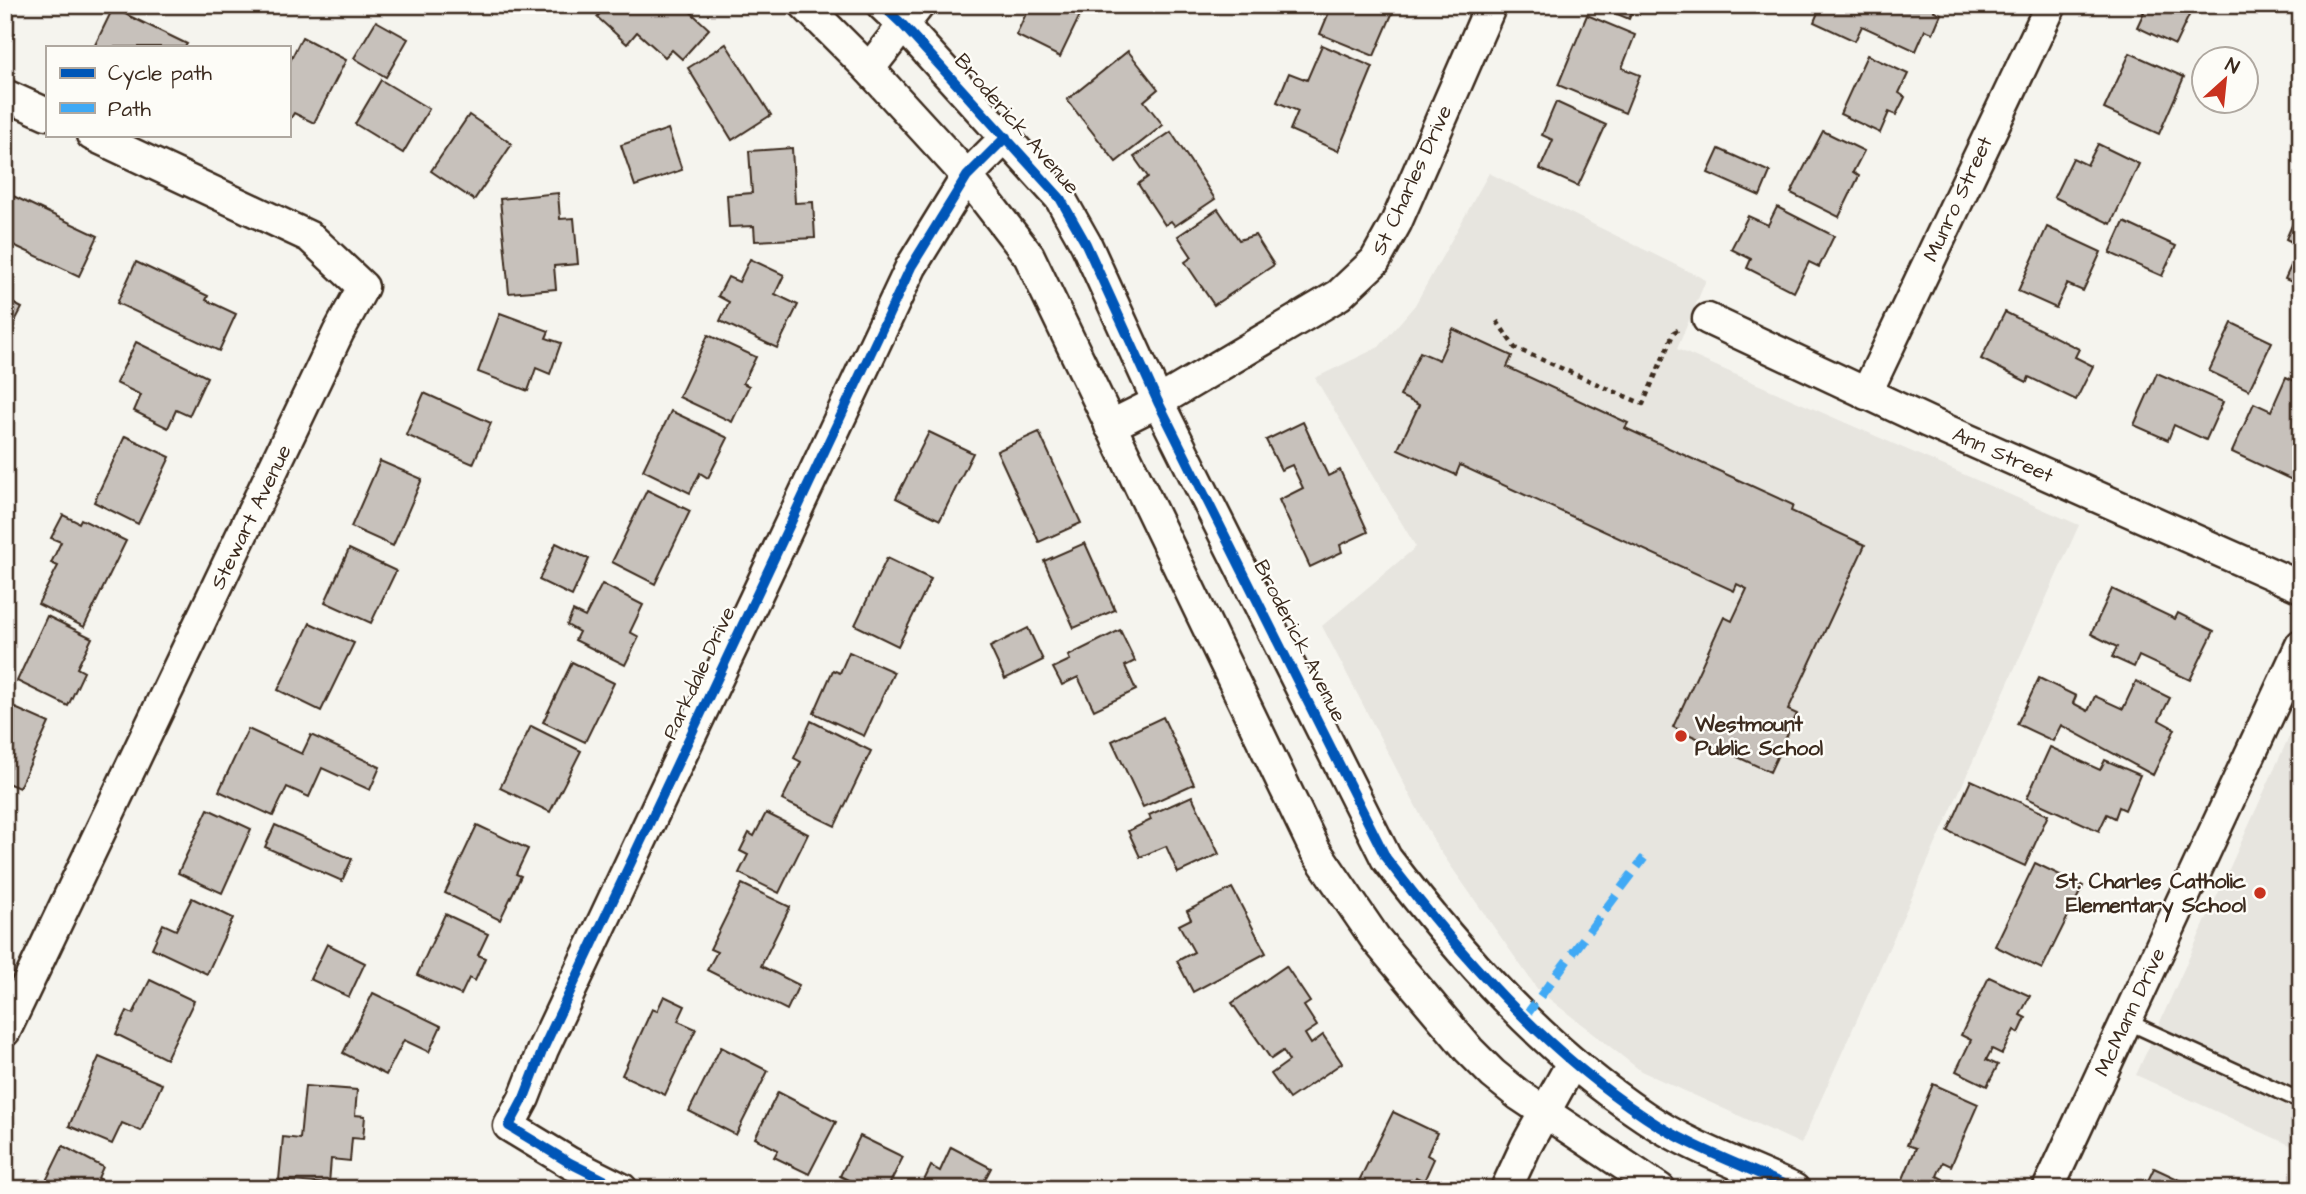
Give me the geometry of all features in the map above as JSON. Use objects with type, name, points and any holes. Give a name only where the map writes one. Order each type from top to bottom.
[{"type":"street","points":[[806,5],[967,176],[1029,256],[1315,850],[1375,938],[1402,968],[1443,1022],[1493,1074],[1545,1113],[1660,1189]]},
{"type":"street","name":"St Charles Drive","points":[[1110,426],[1158,402],[1339,295],[1375,261],[1396,223],[1491,5]]},
{"type":"street","name":"Munro Street","points":[[1866,394],[2051,5]]},
{"type":"street","points":[[869,69],[902,12]]},
{"type":"street","name":"Broderick Avenue","points":[[902,12],[1006,138],[1060,198],[1086,244],[1158,402],[1387,858],[1434,921],[1481,976],[1572,1063],[1646,1118],[1700,1147],[1794,1189]]},
{"type":"street","points":[[5,95],[46,114]]},
{"type":"street","name":"Stewart Avenue","points":[[5,1031],[338,333],[363,287],[310,237],[94,136]]},
{"type":"street","name":"Parkdale Drive","points":[[622,1189],[570,1163],[509,1126],[911,267],[967,176],[1006,138]]},
{"type":"street","name":"Ann Street","points":[[1707,319],[1866,394],[2301,587]]},
{"type":"street","name":"McMann Drive","points":[[2048,1189],[2301,645]]},
{"type":"street","points":[[1506,1189],[1526,1146],[1572,1063]]},
{"type":"lane","points":[[2126,1021],[2301,1101]]},
{"type":"path","points":[[1497,321],[1515,348],[1643,404],[1674,332],[1707,319]]},
{"type":"shaded area","name":"Westmount Public School","points":[[1489,173],[1706,280],[1677,349],[2079,525],[1801,1144],[1641,1071],[1538,990],[1436,845],[1322,626],[1416,547],[1315,378],[1379,347],[1415,305]]},
{"type":"shaded area","name":"St. Charles Catholic Elementary School","points":[[2301,710],[2301,1150],[2136,1075]]},
{"type":"building","points":[[607,5],[683,5],[709,29],[682,59],[672,50],[665,57],[637,32],[627,44],[597,17]]},
{"type":"building","points":[[1030,5],[1085,5],[1060,57],[1016,35]]},
{"type":"building","points":[[1332,5],[1396,5],[1374,56],[1320,34]]},
{"type":"building","points":[[1596,5],[1635,5],[1629,19]]},
{"type":"building","points":[[1657,5],[1685,5],[1680,15]]},
{"type":"building","points":[[1821,5],[1851,5],[1863,11],[1866,5],[1936,5],[1934,11],[1941,14],[1933,33],[1925,30],[1916,51],[1862,26],[1855,41],[1814,22]]},
{"type":"building","points":[[2136,5],[2194,5],[2175,45],[2137,27],[2144,12],[2135,8]]},
{"type":"building","points":[[113,8],[187,44],[186,46],[94,46]]},
{"type":"building","points":[[1587,15],[1635,35],[1622,68],[1640,75],[1625,113],[1558,85]]},
{"type":"building","points":[[376,21],[408,39],[386,77],[354,58]]},
{"type":"building","points":[[302,37],[346,60],[314,123],[294,113],[290,119],[290,61]]},
{"type":"building","points":[[726,44],[771,115],[732,140],[688,68]]},
{"type":"building","points":[[1322,45],[1373,67],[1338,151],[1290,130],[1298,111],[1277,102],[1289,73],[1307,80]]},
{"type":"building","points":[[1128,51],[1158,89],[1144,101],[1163,125],[1116,162],[1067,100]]},
{"type":"building","points":[[2130,53],[2184,77],[2159,134],[2104,109]]},
{"type":"building","points":[[1867,55],[1908,74],[1899,93],[1905,97],[1896,115],[1889,112],[1880,133],[1840,114]]},
{"type":"building","points":[[381,80],[429,109],[403,153],[355,124]]},
{"type":"building","points":[[1556,102],[1606,125],[1578,186],[1540,169],[1553,140],[1542,135]]},
{"type":"building","points":[[469,115],[512,144],[474,200],[431,171]]},
{"type":"building","points":[[668,129],[682,170],[635,186],[621,145]]},
{"type":"building","points":[[1823,131],[1864,151],[1853,172],[1859,176],[1839,217],[1791,193]]},
{"type":"building","points":[[1171,132],[1215,199],[1175,226],[1171,221],[1165,225],[1138,184],[1148,177],[1134,157]]},
{"type":"building","points":[[2098,144],[2139,164],[2111,224],[2054,197],[2073,158],[2087,165]]},
{"type":"building","points":[[792,148],[795,203],[813,202],[815,238],[755,241],[754,226],[729,227],[727,195],[752,193],[749,151]]},
{"type":"building","points":[[1719,149],[1770,172],[1760,196],[1708,173]]},
{"type":"building","points":[[558,193],[560,219],[574,218],[578,264],[554,266],[556,289],[509,293],[500,199]]},
{"type":"building","points":[[11,195],[98,236],[79,276],[5,241],[5,207]]},
{"type":"building","points":[[1777,207],[1834,236],[1819,267],[1809,262],[1794,292],[1747,268],[1751,259],[1731,249],[1748,216],[1768,225]]},
{"type":"building","points":[[1218,209],[1239,240],[1255,235],[1274,265],[1214,305],[1185,262],[1192,257],[1178,236]]},
{"type":"building","points":[[2299,209],[2301,210],[2301,286],[2285,279],[2300,246],[2286,239]]},
{"type":"building","points":[[2124,222],[2176,246],[2162,276],[2110,253]]},
{"type":"building","points":[[2047,227],[2101,252],[2083,291],[2067,284],[2056,308],[2018,291]]},
{"type":"building","points":[[750,259],[784,275],[775,294],[798,305],[777,348],[720,321],[729,302],[718,296],[728,277],[739,282]]},
{"type":"building","points":[[136,262],[208,296],[206,300],[236,314],[219,351],[117,303]]},
{"type":"building","points":[[5,299],[22,308],[5,340]]},
{"type":"building","points":[[2005,312],[2079,349],[2075,357],[2093,366],[2076,400],[2029,377],[2027,382],[1981,359]]},
{"type":"building","points":[[500,313],[549,331],[546,338],[561,343],[550,374],[536,368],[528,391],[478,372]]},
{"type":"building","points":[[2232,323],[2272,342],[2249,390],[2209,371]]},
{"type":"building","points":[[1453,329],[1512,356],[1507,367],[1628,423],[1625,428],[1793,505],[1791,511],[1865,545],[1788,710],[1797,714],[1770,772],[1673,727],[1724,617],[1732,621],[1747,589],[1737,584],[1734,591],[1460,465],[1456,475],[1398,449],[1419,405],[1400,396],[1420,352],[1439,360]]},
{"type":"building","points":[[708,335],[756,357],[743,383],[749,386],[732,422],[679,397]]},
{"type":"building","points":[[136,342],[207,377],[189,416],[176,410],[168,428],[134,411],[141,395],[116,383]]},
{"type":"building","points":[[2157,373],[2223,402],[2206,440],[2174,425],[2168,440],[2134,425]]},
{"type":"building","points":[[2286,377],[2301,384],[2301,462],[2292,480],[2232,452],[2254,403],[2271,411]]},
{"type":"building","points":[[424,393],[491,423],[473,464],[406,435]]},
{"type":"building","points":[[671,411],[728,438],[708,478],[700,473],[690,493],[643,470]]},
{"type":"building","points":[[1303,422],[1328,476],[1340,470],[1368,532],[1340,545],[1342,552],[1310,567],[1279,500],[1303,488],[1292,465],[1281,470],[1266,440]]},
{"type":"building","points":[[929,432],[973,453],[940,520],[896,498]]},
{"type":"building","points":[[1039,432],[1081,523],[1039,542],[997,451]]},
{"type":"building","points":[[125,436],[170,457],[138,524],[94,502]]},
{"type":"building","points":[[380,461],[422,479],[393,546],[351,527]]},
{"type":"building","points":[[647,490],[690,511],[655,584],[612,562]]},
{"type":"building","points":[[63,515],[79,523],[81,519],[126,541],[84,627],[38,604],[58,566],[51,563],[61,542],[51,538]]},
{"type":"building","points":[[556,543],[589,559],[572,596],[539,580]]},
{"type":"building","points":[[1085,543],[1115,610],[1074,628],[1044,561]]},
{"type":"building","points":[[349,549],[396,571],[371,623],[325,602]]},
{"type":"building","points":[[887,558],[931,579],[898,646],[855,625]]},
{"type":"building","points":[[602,584],[643,605],[630,632],[639,637],[625,665],[575,640],[579,632],[567,625],[573,611],[585,617]]},
{"type":"building","points":[[2112,589],[2175,619],[2178,613],[2214,631],[2190,680],[2139,656],[2134,667],[2112,657],[2117,647],[2091,634]]},
{"type":"building","points":[[47,616],[92,638],[77,668],[84,672],[68,706],[17,681]]},
{"type":"building","points":[[310,623],[354,643],[321,711],[278,690]]},
{"type":"building","points":[[1028,628],[1043,660],[1005,679],[990,647]]},
{"type":"building","points":[[1120,630],[1135,661],[1125,666],[1136,690],[1094,710],[1078,677],[1062,685],[1053,668],[1070,660],[1068,656]]},
{"type":"building","points":[[849,652],[894,672],[864,736],[814,713],[833,670],[840,673]]},
{"type":"building","points":[[572,662],[614,683],[585,742],[543,722]]},
{"type":"building","points":[[2039,678],[2076,696],[2073,703],[2088,711],[2095,696],[2123,709],[2136,681],[2170,698],[2159,720],[2175,729],[2153,775],[2061,725],[2053,741],[2017,724]]},
{"type":"building","points":[[6,704],[49,723],[19,788],[5,782]]},
{"type":"building","points":[[1163,717],[1194,784],[1143,807],[1112,741]]},
{"type":"building","points":[[811,721],[871,751],[835,826],[782,800],[801,762],[794,758]]},
{"type":"building","points":[[531,726],[581,751],[550,812],[500,788]]},
{"type":"building","points":[[248,729],[302,754],[311,735],[380,767],[370,790],[322,768],[309,797],[287,787],[273,816],[219,791]]},
{"type":"building","points":[[2050,747],[2100,770],[2105,760],[2140,775],[2125,810],[2119,807],[2115,818],[2107,814],[2099,831],[2027,798]]},
{"type":"building","points":[[1971,780],[2048,815],[2025,866],[1948,831]]},
{"type":"building","points":[[1192,796],[1219,854],[1178,873],[1166,846],[1140,857],[1128,831],[1151,820],[1149,815]]},
{"type":"building","points":[[208,809],[251,829],[222,893],[178,873]]},
{"type":"building","points":[[766,813],[808,834],[779,893],[739,873],[748,855],[740,851],[749,833],[754,836]]},
{"type":"building","points":[[275,825],[352,859],[342,881],[265,847]]},
{"type":"building","points":[[477,825],[528,849],[516,874],[521,876],[500,920],[445,893]]},
{"type":"building","points":[[2035,863],[2083,886],[2042,969],[1995,946]]},
{"type":"building","points":[[742,884],[790,907],[761,966],[799,985],[787,1010],[707,970],[717,952],[710,949]]},
{"type":"building","points":[[1232,888],[1266,953],[1193,992],[1177,961],[1194,952],[1179,925],[1191,919],[1187,911]]},
{"type":"building","points":[[192,898],[233,918],[207,974],[152,948],[163,924],[176,930]]},
{"type":"building","points":[[445,914],[488,934],[478,955],[485,958],[475,981],[469,978],[461,995],[417,975]]},
{"type":"building","points":[[327,944],[365,963],[349,997],[310,979]]},
{"type":"building","points":[[1286,966],[1310,1002],[1304,1006],[1317,1026],[1305,1034],[1311,1044],[1323,1035],[1342,1063],[1289,1099],[1271,1074],[1289,1061],[1283,1051],[1271,1059],[1232,1003]]},
{"type":"building","points":[[1989,977],[2030,996],[2020,1015],[2026,1018],[2019,1033],[2014,1030],[2002,1054],[1992,1049],[1986,1060],[1998,1065],[1987,1086],[1956,1071],[1971,1040],[1961,1035]]},
{"type":"building","points":[[150,980],[194,1001],[166,1059],[116,1034],[127,1011],[133,1014]]},
{"type":"building","points":[[373,993],[441,1026],[429,1052],[404,1040],[386,1075],[343,1053]]},
{"type":"building","points":[[664,996],[685,1006],[678,1021],[696,1029],[665,1095],[622,1075],[652,1009],[657,1011]]},
{"type":"building","points":[[721,1047],[768,1071],[736,1135],[689,1111]]},
{"type":"building","points":[[99,1057],[162,1084],[141,1131],[122,1123],[112,1144],[69,1126]]},
{"type":"building","points":[[1933,1084],[1978,1104],[1951,1166],[1943,1162],[1937,1176],[1943,1179],[1939,1189],[1906,1189],[1900,1186],[1916,1148],[1907,1145]]},
{"type":"building","points":[[305,1086],[357,1090],[355,1115],[365,1116],[363,1139],[352,1138],[350,1161],[331,1159],[329,1184],[279,1180],[283,1137],[300,1139]]},
{"type":"building","points":[[778,1092],[836,1122],[809,1174],[774,1157],[778,1150],[755,1138]]},
{"type":"building","points":[[1393,1112],[1437,1133],[1427,1155],[1434,1159],[1424,1181],[1416,1177],[1411,1189],[1355,1189]]},
{"type":"building","points":[[860,1136],[903,1157],[887,1189],[867,1189],[840,1176]]},
{"type":"building","points":[[63,1146],[103,1167],[98,1178],[113,1186],[112,1189],[42,1189]]},
{"type":"building","points":[[951,1147],[991,1168],[980,1189],[920,1189],[931,1166],[940,1171]]},
{"type":"building","points":[[2154,1168],[2193,1186],[2192,1189],[2144,1189]]},
{"type":"marked path","points":[[1524,1018],[1644,858]]},
{"type":"cycle path","points":[[882,5],[1060,198],[1086,244],[1158,402],[1386,858],[1444,930],[1505,998],[1538,1031],[1607,1090],[1662,1128],[1794,1189]]},
{"type":"cycle path","points":[[622,1189],[570,1163],[509,1126],[911,267],[967,176],[1006,137]]},
{"type":"place","name":"Westmount Public School","points":[[1681,736]]},
{"type":"place","name":"St. Charles Catholic Elementary School","points":[[2260,893]]}]
